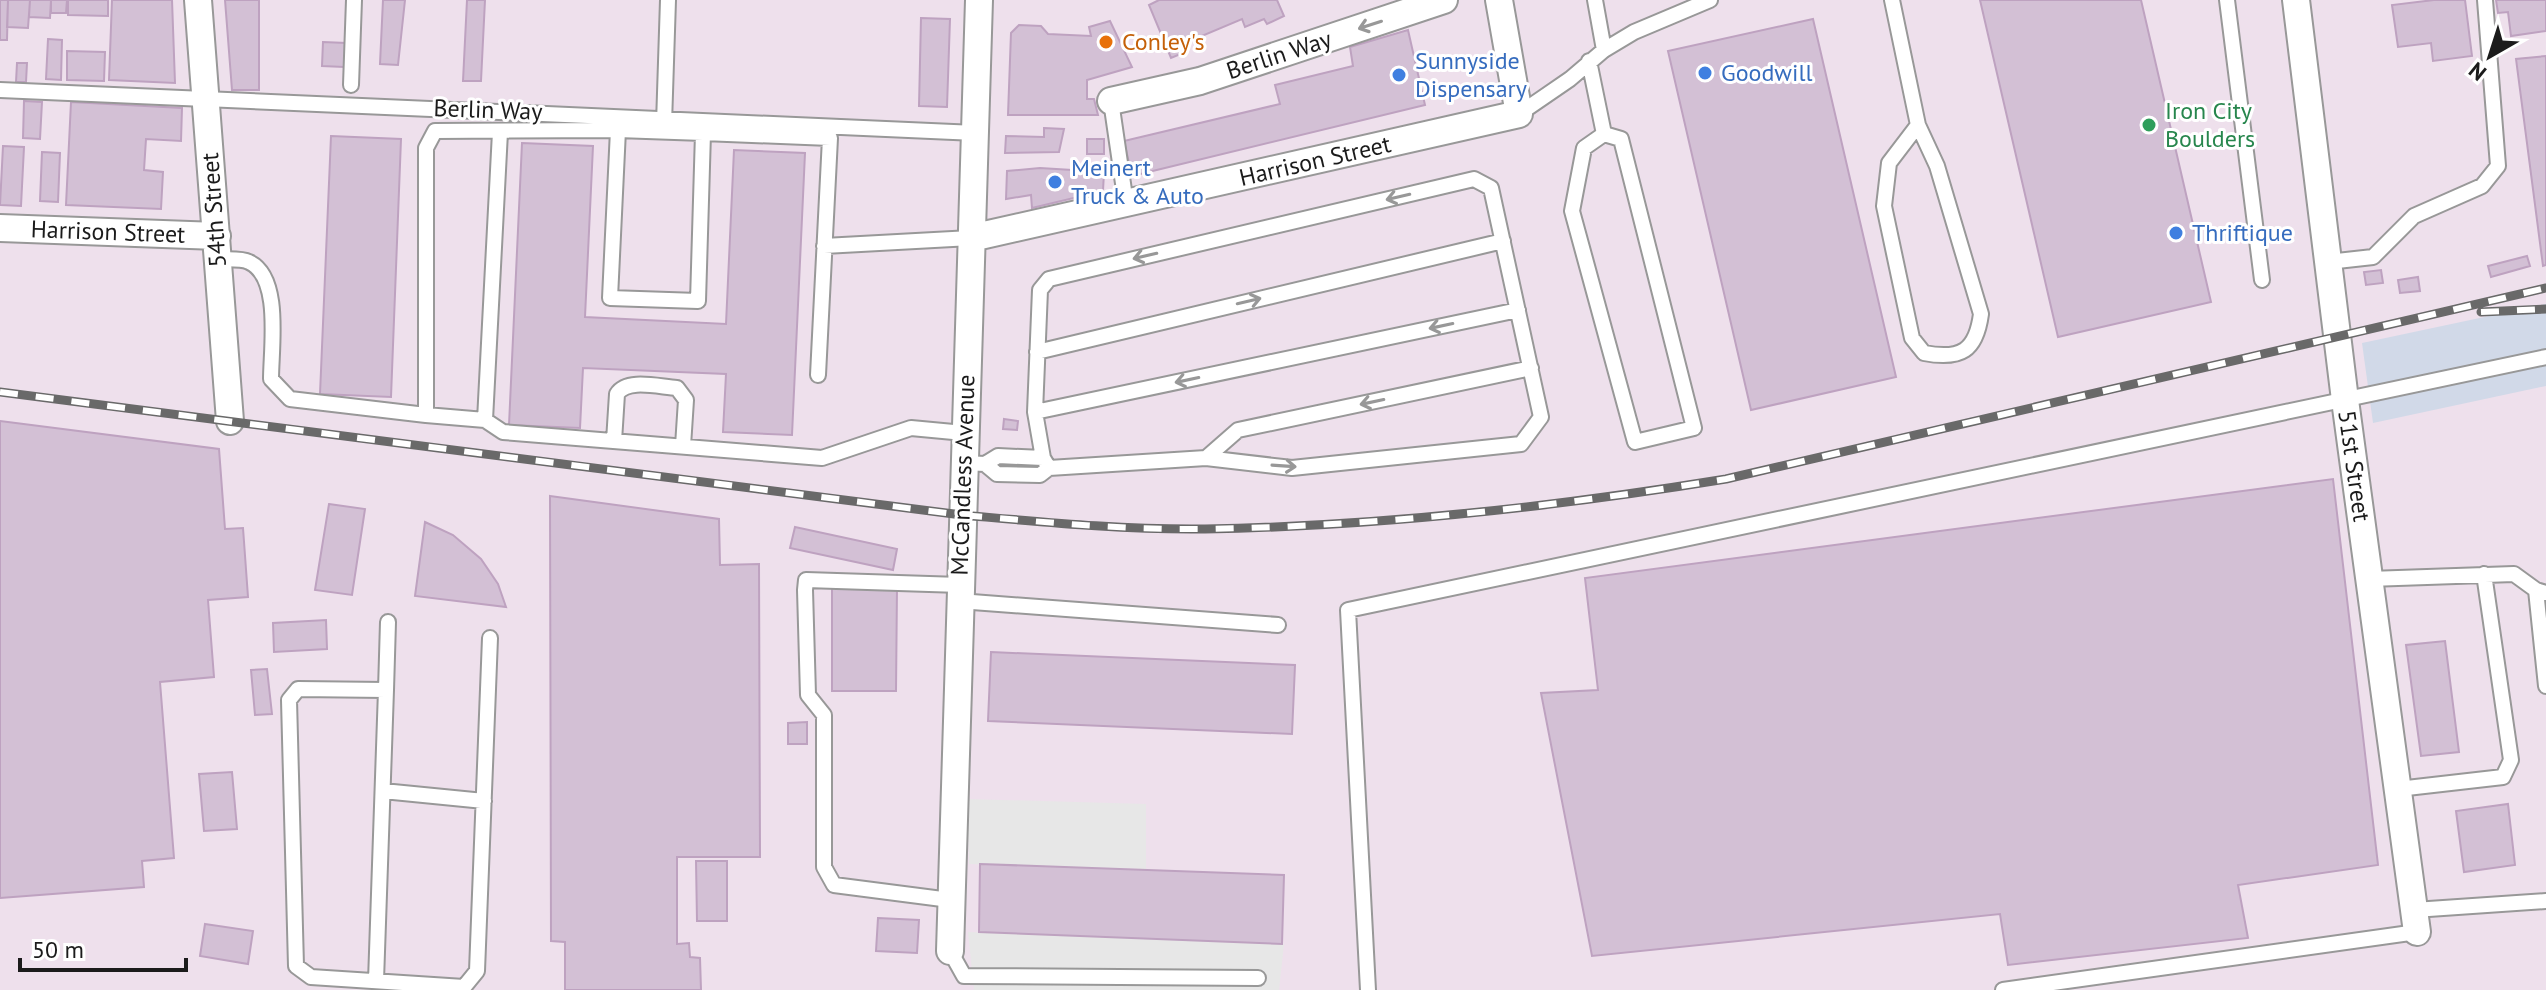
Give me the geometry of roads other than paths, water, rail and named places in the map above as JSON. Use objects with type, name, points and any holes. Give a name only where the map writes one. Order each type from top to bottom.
[{"type":"street","name":"54th Street","points":[[198,0],[230,421]]},
{"type":"street","name":"McCandless Avenue","points":[[950,951],[960,593],[974,463],[964,433],[979,0]]},
{"type":"street","name":"Berlin Way","points":[[1111,101],[1200,81],[1444,0]]},
{"type":"street","points":[[1499,0],[1519,114]]},
{"type":"street","name":"51st Street","points":[[2296,0],[2345,400],[2415,921]]},
{"type":"street","name":"Harrison Street","points":[[971,238],[1519,114]]},
{"type":"street","name":"Harrison Street","points":[[0,228],[218,247]]},
{"type":"lane","points":[[351,85],[354,0]]},
{"type":"lane","points":[[664,124],[668,0]]},
{"type":"lane","points":[[1595,0],[1604,50]]},
{"type":"lane","points":[[1519,114],[1570,79],[1604,50],[1634,32],[1710,0]]},
{"type":"lane","points":[[1892,0],[1918,125],[1937,166],[1981,314],[1978,338],[1964,351],[1945,357],[1924,353],[1912,338],[1884,206],[1889,163],[1918,125]]},
{"type":"lane","points":[[2227,0],[2262,280]]},
{"type":"lane","points":[[2328,262],[2373,257],[2414,216],[2482,186],[2498,166],[2485,0]]},
{"type":"lane","points":[[1589,61],[1604,134]]},
{"type":"lane","name":"Berlin Way","points":[[0,90],[186,96],[206,100],[664,124],[976,133]]},
{"type":"lane","points":[[1111,101],[1126,204]]},
{"type":"lane","points":[[426,415],[426,148],[429,136],[435,131],[618,130],[664,124],[703,133],[830,138],[818,375]]},
{"type":"lane","points":[[618,130],[610,298],[698,301],[703,133]]},
{"type":"lane","points":[[485,420],[500,132]]},
{"type":"lane","points":[[1604,134],[1621,139],[1694,428],[1635,442],[1572,211],[1584,148],[1604,134]]},
{"type":"lane","points":[[974,463],[997,474],[1040,475],[1046,463],[1035,412],[1040,290],[1049,279],[1474,179],[1491,188],[1541,417],[1521,444],[1292,468],[1206,458],[1046,463]]},
{"type":"lane","points":[[824,246],[971,238]]},
{"type":"lane","points":[[1037,352],[1503,241]]},
{"type":"lane","points":[[218,247],[248,261],[262,272],[271,290],[271,379],[290,399],[485,420],[503,432],[822,458],[911,428],[964,433]]},
{"type":"lane","points":[[1035,412],[1518,310]]},
{"type":"lane","points":[[1368,990],[1348,610],[2546,357]]},
{"type":"lane","points":[[1206,458],[1238,430],[1531,368]]},
{"type":"lane","points":[[614,441],[617,394],[621,388],[629,385],[677,388],[686,400],[683,446]]},
{"type":"lane","points":[[2398,789],[2503,777],[2511,760],[2484,574]]},
{"type":"lane","points":[[2369,579],[2514,574],[2541,592],[2546,686]]},
{"type":"lane","points":[[950,900],[834,885],[824,867],[824,715],[808,695],[806,580],[931,582],[960,593],[1278,625]]},
{"type":"lane","points":[[376,981],[388,622]]},
{"type":"lane","points":[[386,690],[298,689],[289,700],[296,966],[311,977],[464,987],[477,971],[490,638]]},
{"type":"lane","points":[[383,791],[484,801]]},
{"type":"lane","points":[[2003,990],[2546,901]]},
{"type":"lane","points":[[950,951],[964,976],[1258,978]]},
{"type":"railway","points":[[0,392],[962,515],[1144,528],[1271,527],[1467,513],[1726,479],[2546,288]]},
{"type":"railway","points":[[2481,312],[2546,309]]},
{"type":"place","name":"Conley's","points":[[1106,42]]},
{"type":"place","name":"Goodwill","points":[[1705,73]]},
{"type":"place","name":"Sunnyside Dispensary","points":[[1399,75]]},
{"type":"place","name":"Iron City Boulders","points":[[2149,125]]},
{"type":"place","name":"Meinert Truck & Auto","points":[[1055,182]]},
{"type":"place","name":"Thriftique","points":[[2176,233]]}]
